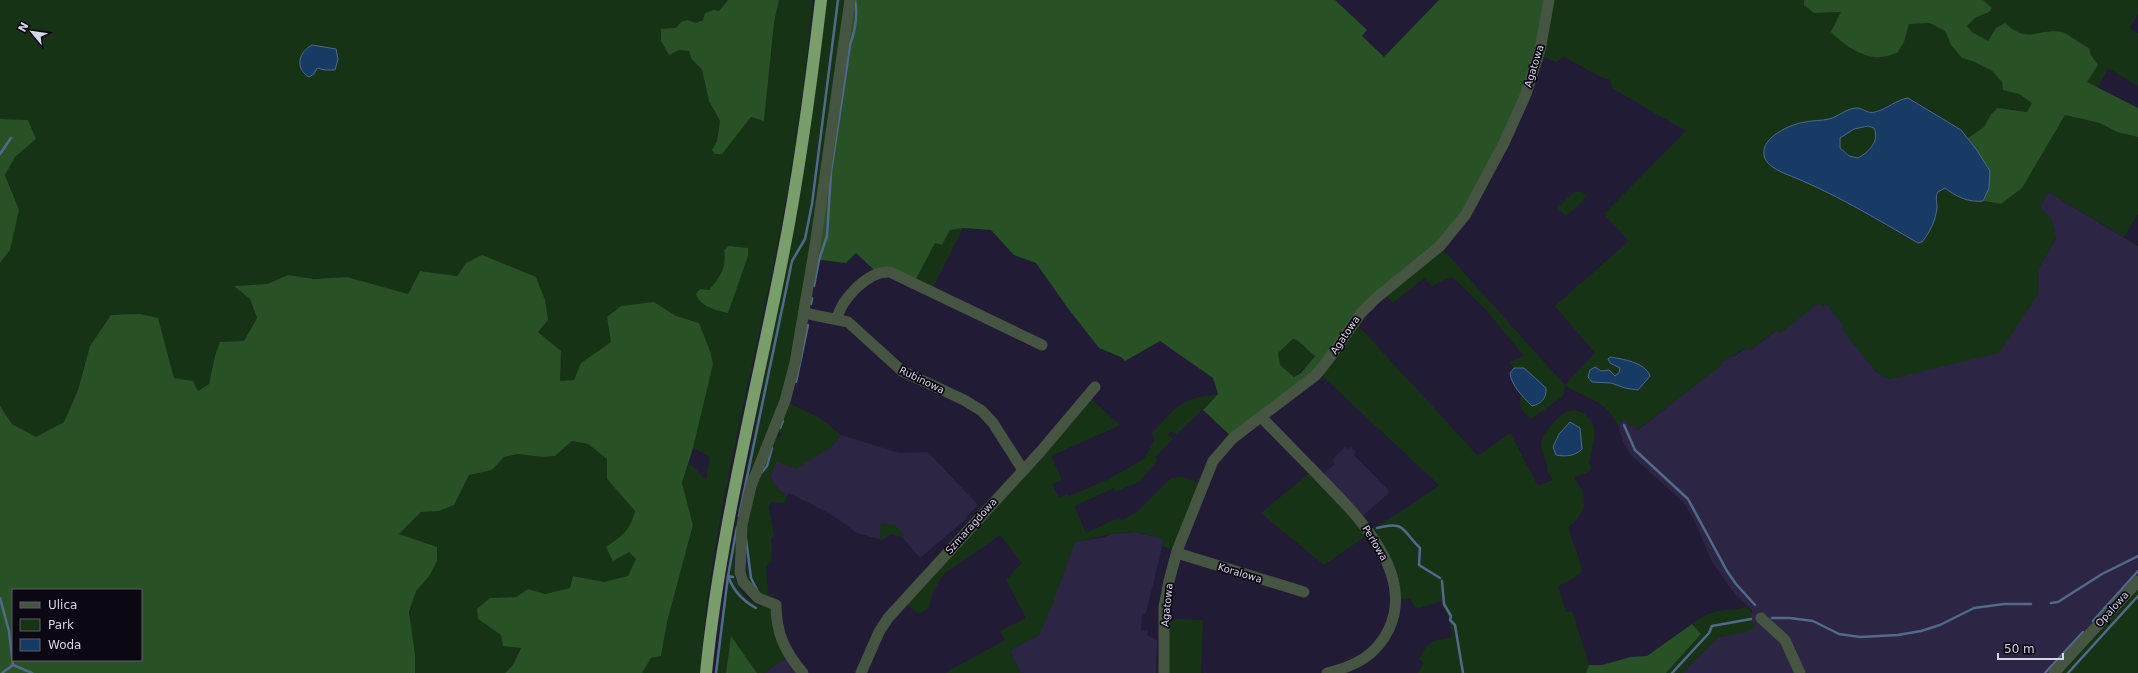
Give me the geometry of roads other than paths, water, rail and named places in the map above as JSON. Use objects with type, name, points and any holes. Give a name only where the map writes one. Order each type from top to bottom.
[{"type":"highway","points":[[706,673],[727,524],[795,190],[808,109],[821,0]]},
{"type":"street","points":[[803,673],[789,656],[782,642],[777,626],[776,605],[758,598],[743,582],[740,572],[742,525],[755,473],[785,401],[792,378],[804,313],[850,0]]},
{"type":"street","name":"Agatowa","points":[[1164,673],[1164,607],[1168,581],[1177,553],[1213,461],[1233,438],[1316,375],[1328,360],[1360,312],[1375,298],[1440,246],[1466,214],[1507,136],[1531,80],[1540,50],[1550,0]]},
{"type":"street","points":[[837,318],[844,301],[868,278],[878,273],[890,272],[1042,345]]},
{"type":"street","name":"Rubinowa","points":[[804,313],[837,318],[848,322],[902,371],[982,410],[993,422],[1023,470]]},
{"type":"street","name":"Szmaragdowa","points":[[861,673],[885,622],[1023,470],[1095,387]]},
{"type":"street","name":"Perłowa","points":[[1261,417],[1364,524],[1380,549],[1393,580],[1395,607],[1391,623],[1382,642],[1359,663],[1327,673]]},
{"type":"street","name":"Koralowa","points":[[1177,553],[1304,592]]},
{"type":"street","name":"Opalowa","points":[[2054,673],[2138,581]]},
{"type":"street","points":[[1761,618],[1785,640],[1800,673]]},
{"type":"water","points":[[312,45],[336,49],[338,59],[335,70],[317,68],[314,74],[309,77],[304,73],[300,65],[301,56]]},
{"type":"water","points":[[1908,98],[1961,130],[1976,149],[1990,171],[1989,188],[1983,201],[1973,201],[1962,198],[1945,188],[1938,192],[1934,221],[1922,242],[1918,243],[1837,197],[1783,173],[1770,165],[1765,159],[1764,148],[1767,143],[1778,132],[1792,125],[1808,121],[1829,119],[1854,108],[1875,112]],"holes":[[[1868,126],[1874,128],[1876,137],[1872,146],[1866,153],[1858,158],[1849,156],[1840,148],[1840,138],[1854,129]]]},
{"type":"water","points":[[1610,357],[1627,360],[1638,364],[1647,371],[1650,376],[1638,390],[1625,388],[1611,383],[1592,382],[1588,377],[1590,370],[1595,367],[1601,371],[1609,370],[1615,376],[1619,373],[1620,368],[1610,363],[1608,359]]},
{"type":"water","points":[[1514,368],[1524,368],[1546,388],[1546,395],[1541,402],[1532,406],[1518,391],[1510,373]]},
{"type":"water","points":[[1570,422],[1580,428],[1582,449],[1577,453],[1570,455],[1556,455],[1553,447],[1559,434]]},
{"type":"waterway","points":[[739,516],[792,261],[805,239],[812,204],[838,0]]},
{"type":"waterway","points":[[814,286],[819,260],[827,236],[831,172],[850,45],[856,23],[855,0]]},
{"type":"waterway","points":[[0,154],[11,138]]},
{"type":"waterway","points":[[811,304],[812,298]]},
{"type":"waterway","points":[[796,382],[808,325]]},
{"type":"waterway","points":[[780,428],[783,421]]},
{"type":"waterway","points":[[1624,425],[1635,450],[1688,499],[1727,571],[1736,584],[1755,605]]},
{"type":"waterway","points":[[761,473],[767,466],[772,448]]},
{"type":"waterway","points":[[1377,528],[1393,525],[1399,526],[1403,529],[1420,548],[1419,565],[1440,578]]},
{"type":"waterway","points":[[716,673],[728,576],[737,527]]},
{"type":"waterway","points":[[746,539],[751,578],[757,590]]},
{"type":"waterway","points":[[2051,603],[2058,602],[2102,574],[2138,556]]},
{"type":"waterway","points":[[2093,621],[2138,571]]},
{"type":"waterway","points":[[733,577],[728,576],[736,590],[747,602],[756,608]]},
{"type":"waterway","points":[[1442,581],[1444,604],[1451,616],[1450,620],[1455,625],[1463,673]]},
{"type":"waterway","points":[[2068,673],[2138,596]]},
{"type":"waterway","points":[[0,598],[9,631],[12,656]]},
{"type":"waterway","points":[[1772,618],[1790,618],[1813,621],[1839,634],[1860,637],[1898,635],[1921,631],[1940,625],[1974,608],[2004,604],[2031,604]]},
{"type":"waterway","points":[[1672,673],[1709,633],[1712,626],[1751,619]]},
{"type":"waterway","points":[[2045,673],[2083,632]]},
{"type":"waterway","points":[[13,661],[13,665],[32,673]]},
{"type":"waterway","points":[[2,673],[13,665]]}]
